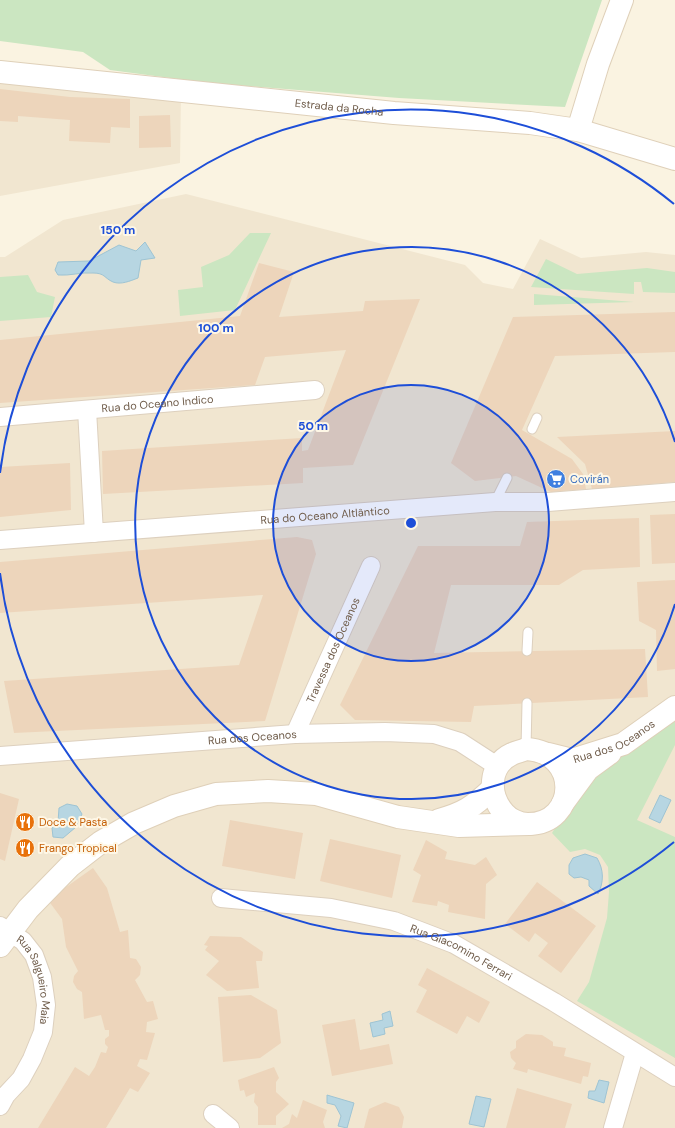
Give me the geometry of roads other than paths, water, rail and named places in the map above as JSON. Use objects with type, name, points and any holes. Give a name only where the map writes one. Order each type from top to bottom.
[{"type":"street","points":[[578,130],[598,64],[622,0]]},
{"type":"street","name":"Estrada da Rocha","points":[[0,72],[386,112],[530,123],[578,130],[675,159]]},
{"type":"street","name":"Rua do Oceano Indico","points":[[0,417],[315,390]]},
{"type":"street","points":[[87,410],[94,533]]},
{"type":"street","name":"Rua do Oceano Altlântico","points":[[0,540],[495,502],[548,502],[675,492]]},
{"type":"street","name":"Travessa dos Oceanos","points":[[296,734],[371,566]]},
{"type":"street","name":"Rua dos Oceanos","points":[[548,754],[572,760],[623,744],[675,707]]},
{"type":"street","name":"Rua dos Oceanos","points":[[0,754],[296,734],[385,732],[434,734],[460,742],[497,766]]},
{"type":"street","points":[[562,806],[567,785],[564,772],[559,764],[548,754],[536,750],[526,749],[511,754],[497,766],[492,789],[497,805],[508,817],[523,824],[536,824],[556,813],[562,806],[588,769],[623,744]]},
{"type":"street","points":[[433,822],[460,814],[478,802],[492,789]]},
{"type":"street","points":[[3,939],[28,909],[70,866],[101,842],[134,823],[174,806],[216,794],[268,791],[316,794],[398,817],[459,826],[529,824]]},
{"type":"street","name":"Rua Giacomino Ferrari","points":[[221,898],[331,908],[394,921],[454,944],[554,1002],[675,1077]]},
{"type":"street","name":"Rua Salgueiro Maia","points":[[0,1106],[6,1095],[22,1079],[32,1059],[43,1032],[46,1005],[42,977],[34,955],[23,941],[3,939]]},
{"type":"street","points":[[613,1128],[635,1053]]},
{"type":"street","points":[[214,1114],[230,1128]]},
{"type":"lane","points":[[532,429],[537,418]]},
{"type":"lane","points":[[495,502],[507,478]]},
{"type":"lane","points":[[528,632],[528,651]]},
{"type":"lane","points":[[526,749],[527,703]]},
{"type":"water","points":[[145,242],[155,258],[141,260],[138,278],[129,281],[116,283],[97,273],[58,275],[55,270],[58,262],[89,261],[119,245],[136,251]]},
{"type":"water","points":[[660,795],[671,800],[660,823],[649,818]]},
{"type":"water","points":[[67,804],[77,806],[82,814],[76,827],[63,838],[53,837],[52,828],[58,822],[59,808]]},
{"type":"water","points":[[585,854],[597,858],[601,867],[602,880],[598,894],[589,886],[589,880],[581,877],[574,878],[569,874],[569,865],[573,858]]},
{"type":"water","points":[[390,1011],[393,1026],[384,1028],[385,1034],[373,1037],[370,1023],[383,1020],[382,1014]]},
{"type":"water","points":[[599,1080],[609,1082],[604,1103],[588,1098],[589,1091],[595,1091]]},
{"type":"water","points":[[327,1095],[354,1103],[347,1128],[338,1126],[341,1116],[335,1105],[327,1103]]},
{"type":"water","points":[[476,1096],[491,1099],[484,1127],[469,1124]]},
{"type":"place","name":"Covirán","points":[[556,479]]},
{"type":"place","name":"Doce & Pasta","points":[[25,822]]},
{"type":"place","name":"Frango Tropical","points":[[25,848]]}]
